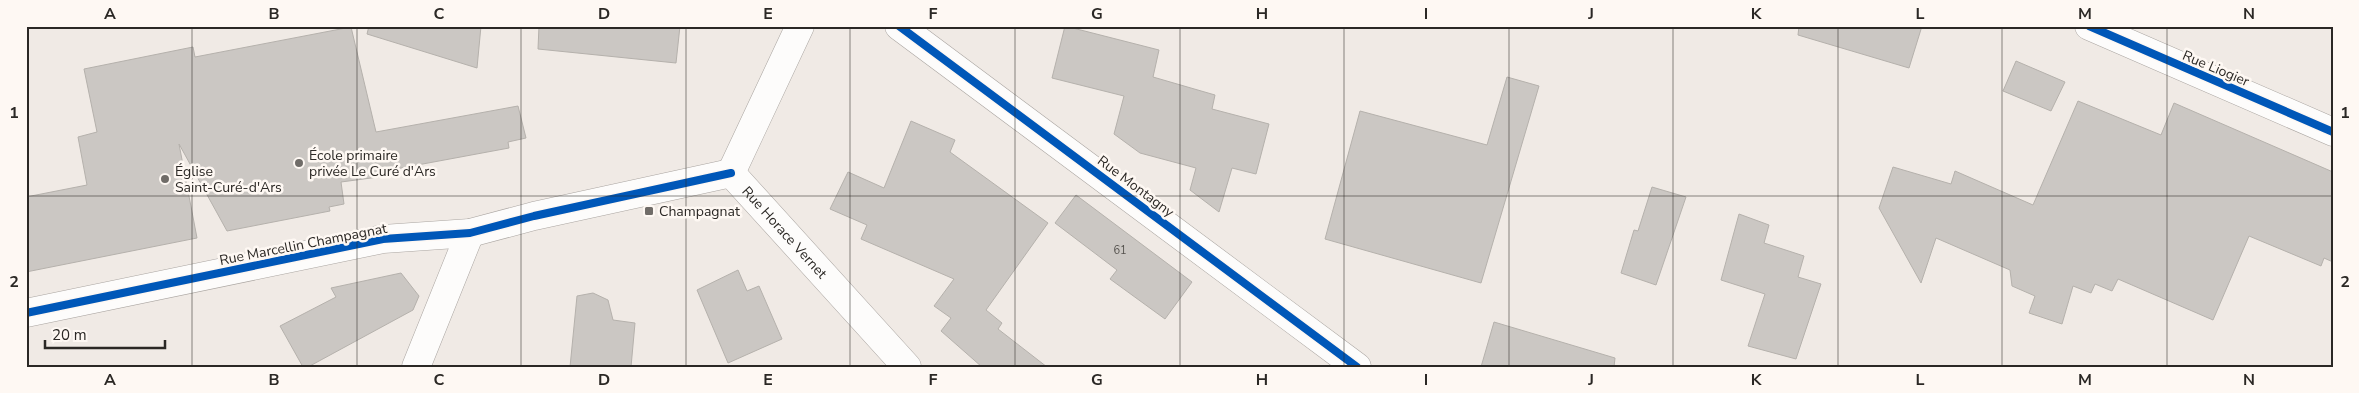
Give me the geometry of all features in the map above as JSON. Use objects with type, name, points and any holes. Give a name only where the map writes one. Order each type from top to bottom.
[{"type":"street","points":[[731,173],[800,26]]},
{"type":"street","name":"Rue Montagny","points":[[900,26],[1357,367]]},
{"type":"street","name":"Rue Liogier","points":[[2089,26],[2333,132]]},
{"type":"street","name":"Rue Marcellin Champagnat","points":[[26,313],[383,239],[470,233],[534,216],[731,173]]},
{"type":"street","name":"Rue Horace Vernet","points":[[731,173],[907,367]]},
{"type":"street","points":[[416,367],[470,233]]},
{"type":"building","points":[[369,26],[481,26],[477,68],[367,34]]},
{"type":"building","points":[[539,26],[680,26],[676,63],[538,49]]},
{"type":"building","points":[[1065,26],[1159,50],[1153,77],[1215,95],[1212,109],[1269,124],[1256,174],[1232,168],[1219,212],[1190,190],[1196,168],[1140,153],[1114,134],[1124,96],[1052,78]]},
{"type":"building","points":[[1799,26],[1922,26],[1909,68],[1798,35]]},
{"type":"building","points":[[351,27],[376,132],[518,106],[526,138],[508,142],[509,148],[385,171],[386,176],[341,182],[344,204],[329,207],[330,211],[227,231],[179,144],[197,238],[26,272],[26,197],[87,185],[78,137],[97,132],[84,69],[193,47],[195,57]]},
{"type":"building","points":[[2016,61],[2065,82],[2051,111],[2003,91]]},
{"type":"building","points":[[1507,77],[1539,86],[1481,283],[1325,239],[1360,111],[1487,145]]},
{"type":"building","points":[[2078,101],[2161,135],[2174,103],[2333,172],[2333,262],[2324,258],[2321,266],[2249,236],[2213,320],[2118,279],[2112,291],[2095,284],[2091,293],[2073,286],[2062,324],[2029,313],[2035,296],[2012,286],[2010,270],[1936,238],[1921,283],[1879,208],[1893,167],[1951,184],[1955,171],[2033,205]]},
{"type":"building","points":[[911,121],[955,140],[950,152],[1048,223],[986,310],[1002,323],[998,329],[1047,367],[982,367],[941,331],[951,318],[934,306],[954,279],[861,239],[867,225],[830,209],[848,172],[884,188]]},
{"type":"building","points":[[1652,187],[1686,197],[1656,285],[1621,273],[1634,230],[1638,231]]},
{"type":"building","points":[[1076,195],[1192,282],[1165,319],[1110,279],[1117,270],[1055,223]]},
{"type":"building","points":[[1739,214],[1769,225],[1764,243],[1804,256],[1798,277],[1821,284],[1796,359],[1748,346],[1765,294],[1721,280]]},
{"type":"building","points":[[738,270],[747,291],[759,286],[782,339],[728,363],[697,290]]},
{"type":"building","points":[[401,273],[419,296],[413,310],[308,367],[303,367],[280,326],[336,297],[331,288]]},
{"type":"building","points":[[593,293],[608,300],[613,320],[635,323],[631,367],[570,367],[577,296]]},
{"type":"building","points":[[1494,322],[1615,358],[1614,367],[1481,367]]},
{"type":"cycle path","points":[[899,26],[1357,367]]},
{"type":"cycle path","points":[[2089,26],[2333,132]]},
{"type":"cycle path","points":[[26,313],[383,239],[470,233],[534,216],[731,173]]},
{"type":"place","name":"École primaire privée Le Curé d'Ars","points":[[299,163]]},
{"type":"place","name":"Église Saint-Curé-d'Ars","points":[[165,179]]},
{"type":"place","name":"Champagnat","points":[[649,211]]}]
